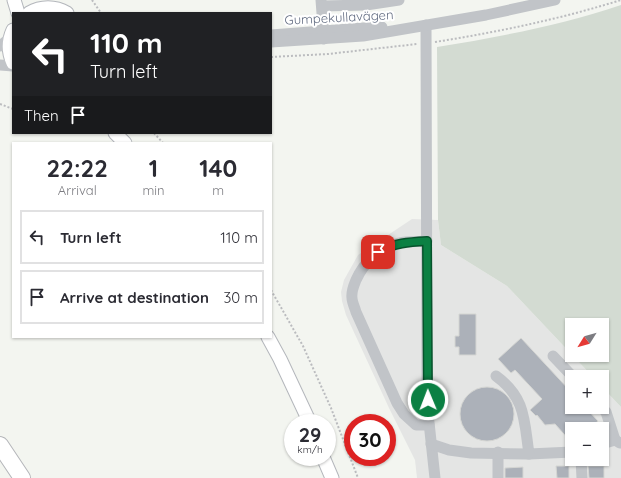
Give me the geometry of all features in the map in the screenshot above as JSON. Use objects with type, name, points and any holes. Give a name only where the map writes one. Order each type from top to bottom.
[{"type":"highway","points":[[0,445],[22,478]]},
{"type":"main road","points":[[14,0],[18,12]]},
{"type":"main road","points":[[37,0],[50,8]]},
{"type":"main road","points":[[31,12],[37,9],[50,8],[64,12]]},
{"type":"main road","points":[[8,38],[12,60]]},
{"type":"main road","points":[[116,134],[124,142]]},
{"type":"main road","points":[[269,338],[306,414]]},
{"type":"main road","points":[[327,466],[332,478]]},
{"type":"street","points":[[324,35],[321,3],[366,5],[399,0]]},
{"type":"street","name":"Gumpekullavägen","points":[[272,35],[364,36],[409,27],[486,15],[555,0]]},
{"type":"street","points":[[426,25],[427,378],[429,424],[435,478]]},
{"type":"street","name":"Gumpekullavägen","points":[[272,42],[324,35]]},
{"type":"street","points":[[0,65],[12,64]]},
{"type":"street","points":[[427,241],[399,243],[378,252],[360,271],[353,287],[352,297],[356,312],[397,403],[404,414],[416,425],[429,424]]},
{"type":"street","points":[[553,356],[566,370]]},
{"type":"street","points":[[496,376],[506,383],[516,395],[523,413],[529,454]]},
{"type":"street","points":[[607,414],[618,442]]},
{"type":"street","points":[[431,444],[449,450],[471,452],[529,454],[565,452]]},
{"type":"street","points":[[498,452],[498,478]]},
{"type":"street","points":[[581,466],[582,478]]},
{"type":"path","points":[[92,0],[100,12]]},
{"type":"path","points":[[272,57],[328,54],[426,43],[494,32],[593,9],[621,0]]},
{"type":"path","points":[[0,104],[12,109]]},
{"type":"path","points":[[155,134],[162,142]]},
{"type":"path","points":[[272,292],[303,346],[331,408],[358,478]]},
{"type":"shaded area","points":[[621,5],[621,407],[609,394],[609,370],[586,370],[579,362],[609,362],[609,318],[565,318],[565,348],[507,286],[441,245],[438,220],[437,47],[530,30],[576,19]]},
{"type":"shaded area","points":[[412,219],[438,220],[441,245],[507,286],[565,347],[565,362],[579,362],[586,370],[565,370],[565,414],[609,414],[609,394],[621,407],[621,478],[417,478],[415,460],[396,422],[396,414],[392,414],[346,315],[341,292],[344,280],[358,255]]},
{"type":"building","points":[[459,314],[476,314],[476,355],[459,355],[459,347],[455,347],[455,336],[459,336]]},
{"type":"building","points":[[521,338],[565,385],[565,414],[592,414],[598,421],[565,422],[565,435],[555,424],[545,425],[537,415],[536,416],[530,410],[542,399],[515,370],[511,373],[498,359]]},
{"type":"building","points":[[482,387],[492,387],[502,391],[510,399],[514,409],[514,419],[510,429],[502,437],[492,441],[482,441],[472,437],[464,429],[460,419],[460,409],[464,399],[472,391]]},
{"type":"building","points":[[556,466],[569,466],[569,478],[557,478]]},
{"type":"building","points":[[588,466],[604,466],[604,478],[589,478]]},
{"type":"building","points":[[523,467],[523,478],[505,478],[505,468]]},
{"type":"route","points":[[378,252],[399,243],[427,241],[428,400]]}]
